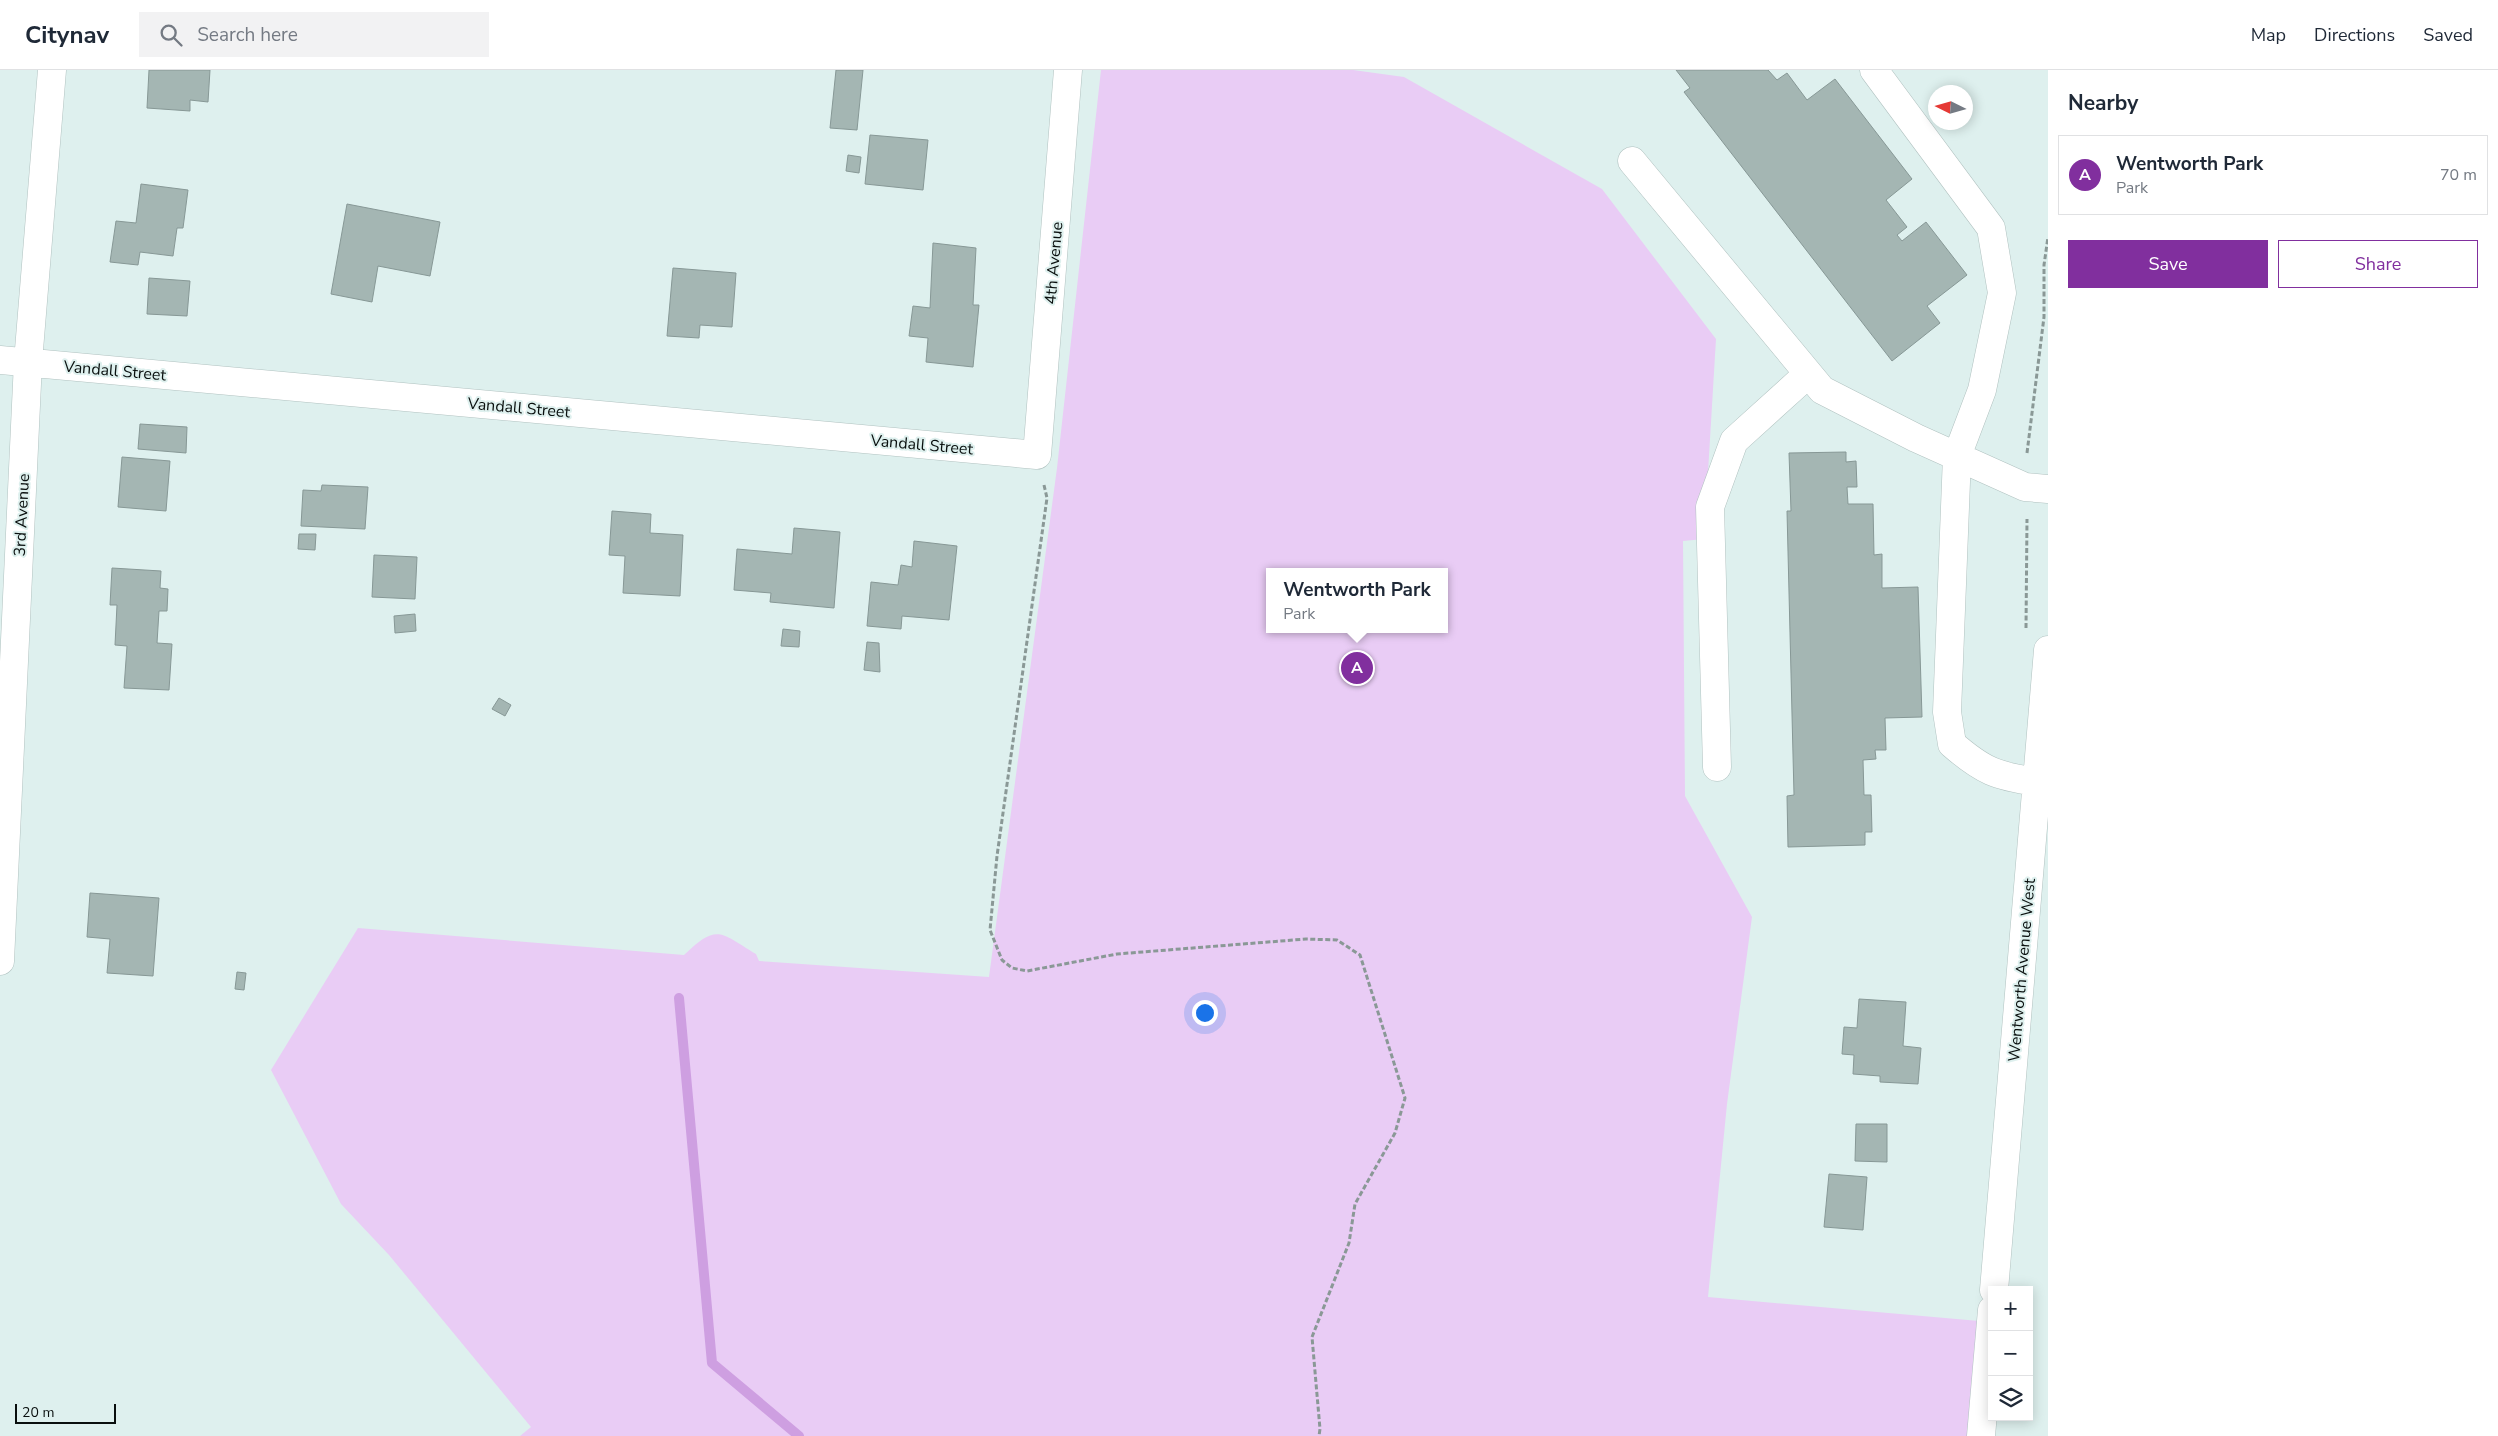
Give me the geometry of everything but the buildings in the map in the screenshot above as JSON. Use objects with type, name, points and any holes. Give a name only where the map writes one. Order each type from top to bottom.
[{"type":"street","name":"3rd Avenue","points":[[0,961],[28,362],[52,70]]},
{"type":"street","name":"4th Avenue","points":[[1037,455],[1068,70]]},
{"type":"street","points":[[1874,70],[1990,228],[2002,292],[1982,390],[1957,456],[1946,712],[1952,744],[1978,766],[2010,778],[2037,782]]},
{"type":"street","points":[[1632,161],[1822,390],[1957,456],[2026,487],[2048,489]]},
{"type":"street","name":"Vandall Street","points":[[0,360],[1037,455]]},
{"type":"street","points":[[1717,768],[1710,507],[1734,441],[1808,374]]},
{"type":"street","name":"Wentworth Avenue West","points":[[1994,1286],[2048,650]]},
{"type":"street","points":[[1981,1436],[1990,1331]]},
{"type":"path","points":[[1037,455],[1047,498],[997,856],[990,930],[1002,960],[1012,968],[1027,971],[1117,954],[1306,939],[1337,940],[1360,955],[1405,1098],[1395,1133],[1355,1204],[1349,1243],[1312,1337],[1319,1436]]},
{"type":"shaded area","points":[[1101,70],[1353,70],[1404,77],[1602,189],[1716,339],[1704,539],[1683,541],[1685,796],[1752,917],[1727,1104],[1708,1297],[1979,1321],[1968,1436],[520,1436],[531,1427],[389,1255],[341,1204],[271,1070],[358,928],[684,955],[704,938],[719,934],[734,940],[756,954],[759,961],[989,977],[1057,468]]},
{"type":"waterway","points":[[679,998],[712,1363],[799,1436]]},
{"type":"place","name":"Wentworth Park","points":[[1357,668]]}]
